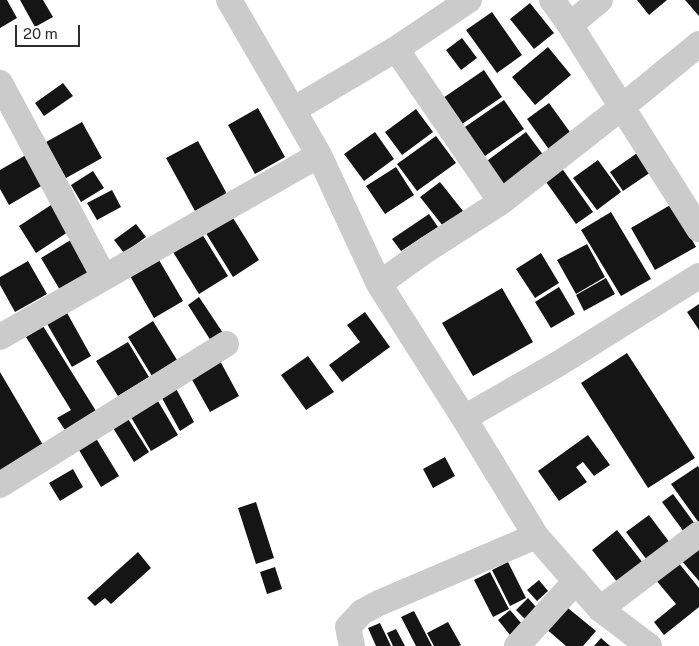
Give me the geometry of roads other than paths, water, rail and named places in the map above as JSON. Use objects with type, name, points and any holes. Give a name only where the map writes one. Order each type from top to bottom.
[{"type":"street","points":[[229,0],[318,155],[379,284],[536,536],[600,609],[648,646]]},
{"type":"street","points":[[293,110],[396,49],[470,0]]},
{"type":"street","points":[[552,0],[570,25],[699,229]]},
{"type":"street","points":[[570,25],[600,0]]},
{"type":"street","points":[[379,284],[426,250],[501,202],[699,44]]},
{"type":"street","points":[[396,49],[501,202]]},
{"type":"street","points":[[0,83],[104,277]]},
{"type":"street","points":[[3,329],[104,277],[318,155]]},
{"type":"street","points":[[464,418],[558,364],[699,276]]},
{"type":"street","points":[[0,485],[226,344]]},
{"type":"street","points":[[600,609],[699,534]]},
{"type":"street","points":[[352,646],[348,627],[362,612],[536,536]]},
{"type":"street","points":[[517,646],[576,581]]}]
